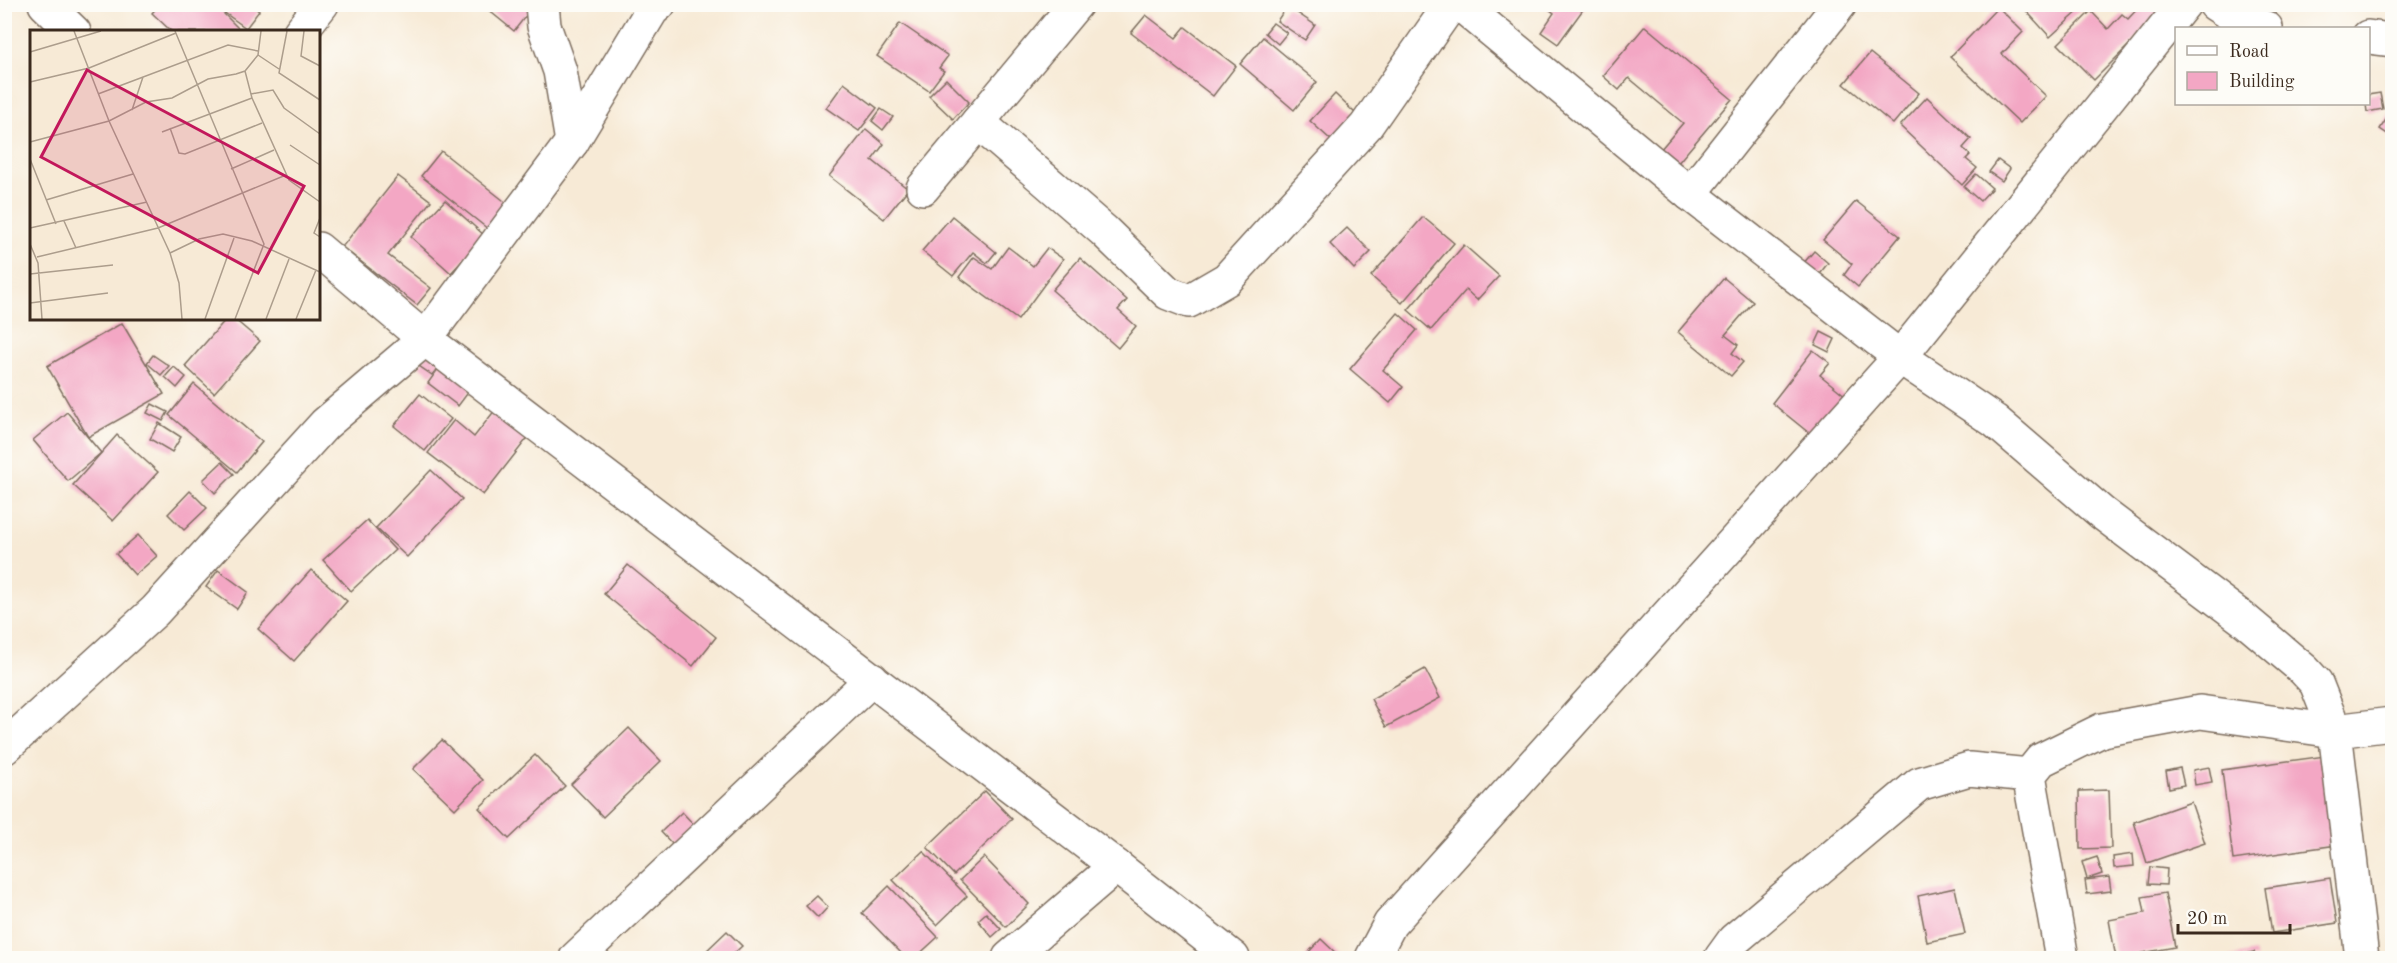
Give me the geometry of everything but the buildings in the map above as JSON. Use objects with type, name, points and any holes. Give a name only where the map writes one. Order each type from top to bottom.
[{"type":"street","points":[[45,4],[72,30]]},
{"type":"street","points":[[302,30],[322,4]]},
{"type":"street","points":[[542,4],[544,26],[560,71],[572,142]]},
{"type":"street","points":[[4,748],[155,611],[325,424],[425,339],[572,142],[652,10],[658,4]]},
{"type":"street","points":[[923,188],[1076,4]]},
{"type":"street","points":[[978,122],[1104,231],[1168,293],[1189,301],[1227,279],[1366,126],[1451,4]]},
{"type":"street","points":[[1460,4],[1690,194],[1900,357],[1995,421],[2102,513],[2287,655],[2316,683],[2335,731],[2362,958]]},
{"type":"street","points":[[1690,194],[1840,4]]},
{"type":"street","points":[[1372,958],[1390,924],[1900,357],[2184,4]]},
{"type":"street","points":[[2215,4],[2240,20],[2263,27]]},
{"type":"street","points":[[2370,37],[2392,40]]},
{"type":"street","points":[[320,251],[425,339],[872,679],[1233,958]]},
{"type":"street","points":[[576,958],[872,679]]},
{"type":"street","points":[[2062,958],[2029,775],[2041,760],[2102,730],[2200,712],[2335,731],[2392,724]]},
{"type":"street","points":[[1721,958],[1734,940],[1918,784],[1970,769],[2029,775]]},
{"type":"street","points":[[1009,958],[1116,866]]}]
